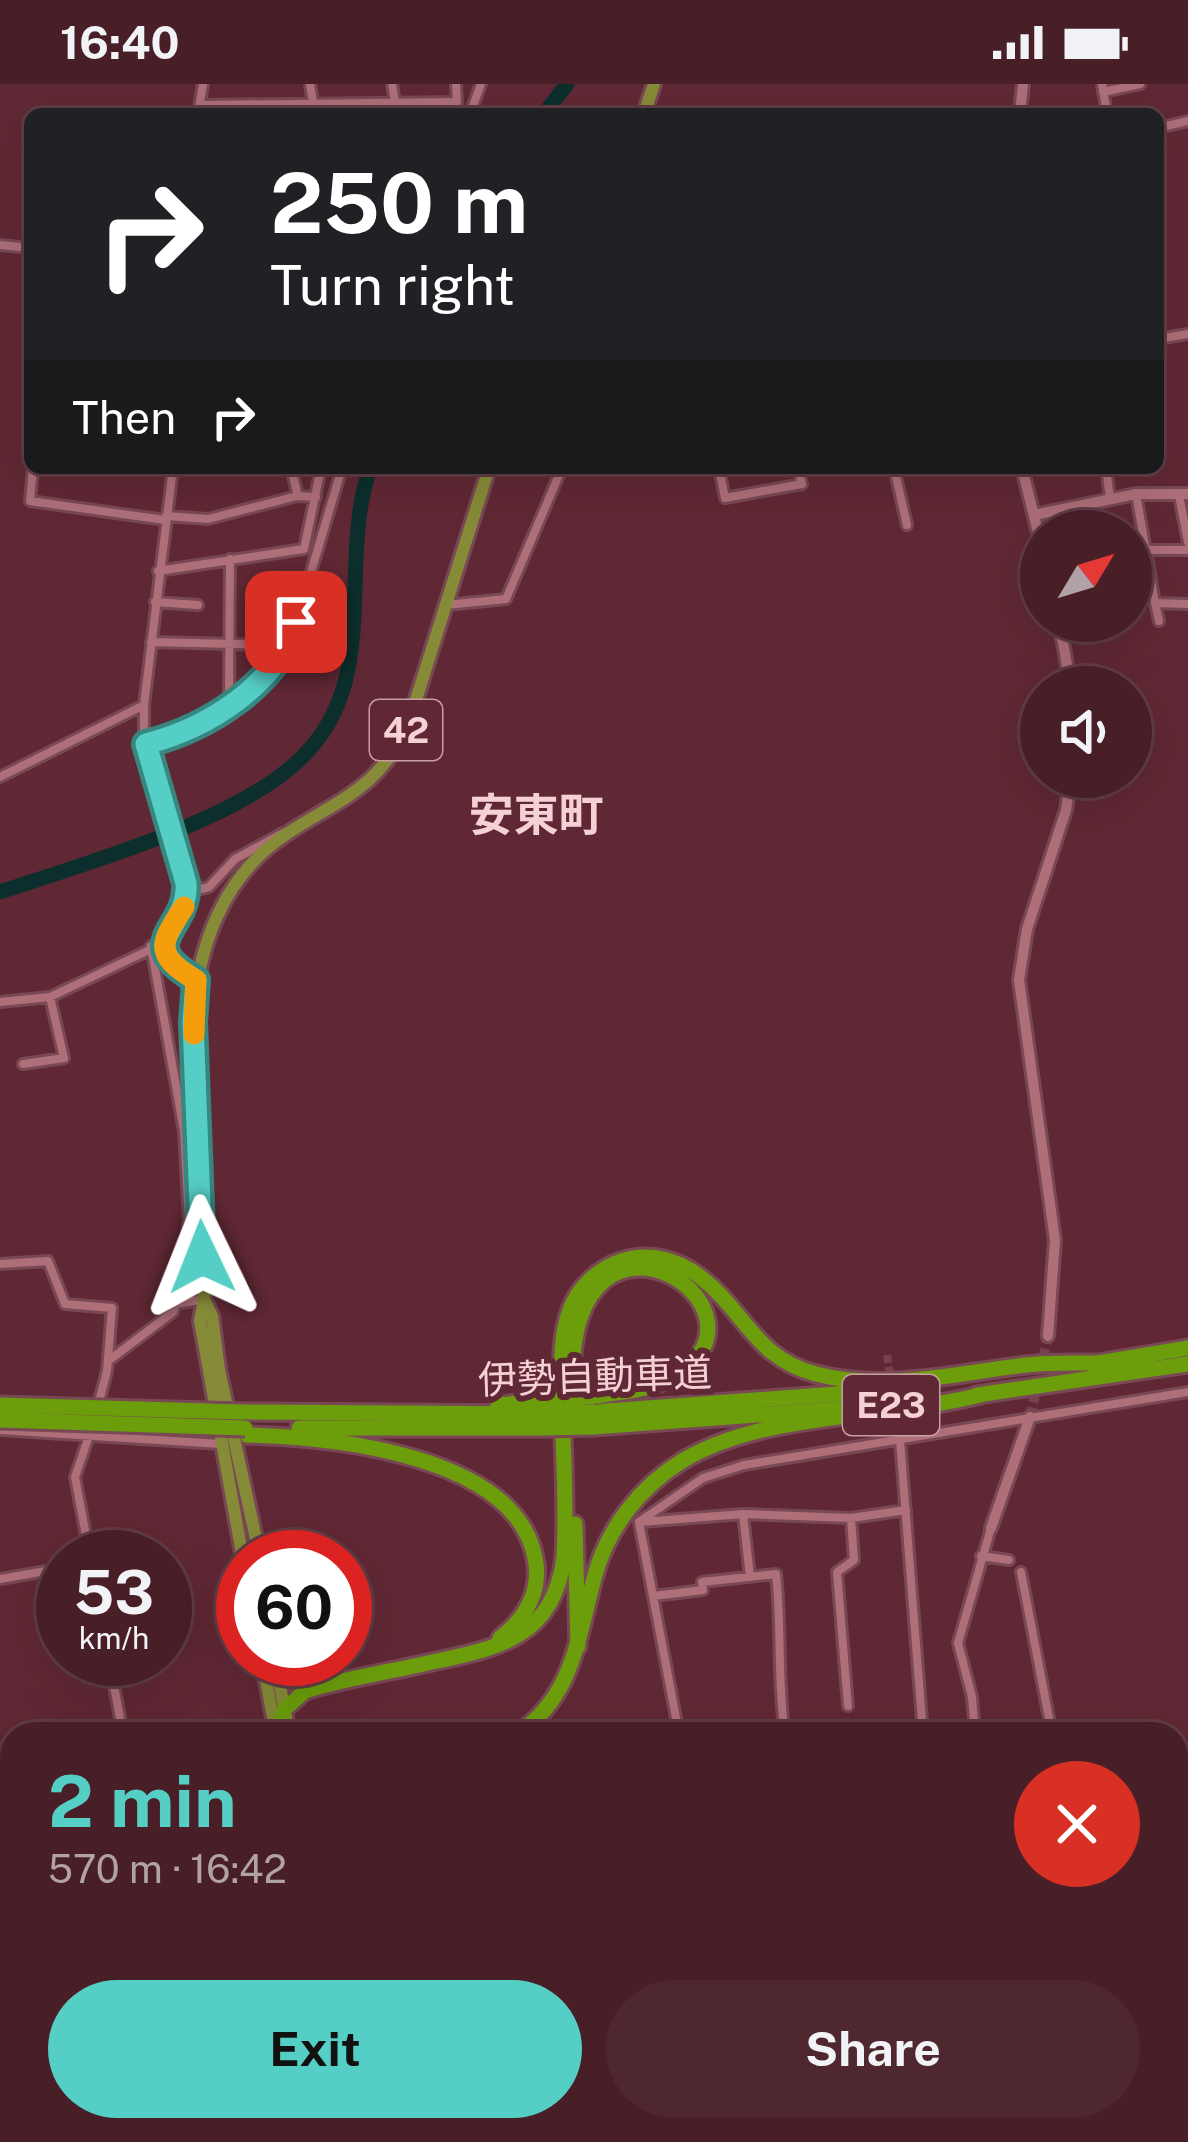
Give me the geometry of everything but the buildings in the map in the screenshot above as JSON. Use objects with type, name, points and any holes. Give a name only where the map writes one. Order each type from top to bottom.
[{"type":"highway","points":[[372,1675],[484,1651],[515,1639],[537,1622],[560,1578],[565,1539],[563,1335],[577,1294],[618,1262],[652,1257],[686,1267],[712,1286],[754,1339],[773,1355],[796,1368],[830,1377],[907,1381],[1032,1364],[1100,1363]]},
{"type":"highway","points":[[542,1414],[594,1412],[686,1368],[699,1352],[705,1327],[694,1292],[681,1278],[648,1268],[619,1274],[591,1294],[575,1329],[572,1390],[578,1646]]},
{"type":"highway","name":"伊勢自動車道","points":[[594,1412],[859,1393],[1188,1348]]},
{"type":"highway","name":"伊勢自動車道","points":[[0,1420],[244,1425],[871,1407],[1188,1364]]},
{"type":"highway","points":[[529,1722],[555,1697],[578,1646],[594,1576],[614,1530],[644,1491],[679,1463],[709,1448],[768,1430],[984,1394]]},
{"type":"highway","name":"伊勢自動車道","points":[[0,1405],[244,1425],[387,1414],[542,1414]]},
{"type":"highway","points":[[244,1425],[401,1454],[468,1481],[508,1509],[531,1542],[536,1583],[524,1615],[484,1651]]},
{"type":"highway","points":[[280,1722],[285,1709],[305,1691],[325,1686]]},
{"type":"main road","name":"42","points":[[237,1530],[200,1321],[204,1299],[191,1131],[196,980],[209,932],[231,890],[258,856],[350,797],[394,754],[408,724],[487,474]]},
{"type":"main road","name":"42","points":[[204,1299],[212,1316],[254,1530]]},
{"type":"main road","points":[[267,1686],[274,1722]]},
{"type":"main road","points":[[280,1686],[288,1722]]},
{"type":"street","points":[[392,84],[396,108],[457,102],[456,84]]},
{"type":"street","points":[[1103,88],[1140,84]]},
{"type":"street","points":[[32,474],[30,501],[166,518],[208,519],[298,496],[316,497]]},
{"type":"street","points":[[0,1002],[50,997],[164,940],[185,905],[186,883],[147,747],[144,705],[172,474]]},
{"type":"street","points":[[292,474],[298,496]]},
{"type":"street","points":[[158,571],[304,548],[320,474]]},
{"type":"street","points":[[147,747],[226,708],[282,653],[294,628],[340,474]]},
{"type":"street","points":[[446,605],[506,599],[559,474]]},
{"type":"street","points":[[720,474],[725,498],[802,484],[800,474]]},
{"type":"street","points":[[895,474],[907,525]]},
{"type":"street","points":[[1024,474],[1033,510]]},
{"type":"street","points":[[1107,474],[1110,498]]},
{"type":"street","points":[[1056,510],[1136,494],[1184,495],[1188,546],[1152,549]]},
{"type":"street","points":[[1136,494],[1139,510]]},
{"type":"street","points":[[229,694],[230,559]]},
{"type":"street","points":[[1152,585],[1159,621]]},
{"type":"street","points":[[155,602],[198,605]]},
{"type":"street","points":[[1155,603],[1188,604]]},
{"type":"street","points":[[151,641],[275,645]]},
{"type":"street","points":[[0,777],[144,705]]},
{"type":"street","points":[[1048,1336],[1055,1240],[1019,980],[1027,929],[1068,798]]},
{"type":"street","points":[[186,883],[206,889],[242,854],[290,832]]},
{"type":"street","points":[[164,940],[174,966],[196,980]]},
{"type":"street","points":[[108,1361],[173,1312],[189,1219],[191,1131],[151,946]]},
{"type":"street","points":[[23,1064],[64,1058],[50,997]]},
{"type":"street","points":[[0,1264],[48,1262],[65,1304],[112,1308],[108,1361],[75,1477],[85,1530]]},
{"type":"street","points":[[176,1304],[204,1299]]},
{"type":"street","points":[[639,1522],[679,1492],[727,1470],[1188,1392]]},
{"type":"street","points":[[974,1722],[958,1643],[981,1556],[1030,1417]]},
{"type":"street","points":[[0,1430],[221,1444]]},
{"type":"street","points":[[900,1439],[922,1722]]},
{"type":"street","points":[[639,1522],[743,1514],[850,1518],[907,1510]]},
{"type":"street","points":[[743,1514],[750,1577]]},
{"type":"street","points":[[848,1706],[837,1572],[854,1560],[850,1518]]},
{"type":"street","points":[[639,1522],[677,1722]]},
{"type":"street","points":[[981,1556],[1010,1560]]},
{"type":"street","points":[[1021,1572],[1050,1722]]},
{"type":"street","points":[[0,1579],[36,1573]]},
{"type":"street","points":[[653,1596],[703,1590],[702,1582],[776,1574],[783,1722]]},
{"type":"street","points":[[114,1686],[122,1722]]},
{"type":"waterway","points":[[549,108],[567,84]]},
{"type":"waterway","points":[[0,892],[207,817],[281,775],[308,751],[329,723],[345,681],[352,644],[359,518],[368,474]]},
{"type":"tunnel","points":[[1030,1417],[1048,1336]]},
{"type":"tunnel","points":[[887,1355],[900,1440]]},
{"type":"slow traffic","points":[[184,907],[164,943],[174,966],[196,980],[194,1034]]},
{"type":"district","name":"安東町","points":[[536,815]]},
{"type":"route","points":[[202,1257],[193,1022],[196,980],[174,966],[164,943],[185,905],[186,883],[146,744],[214,716],[236,701],[277,660],[296,622]]}]
